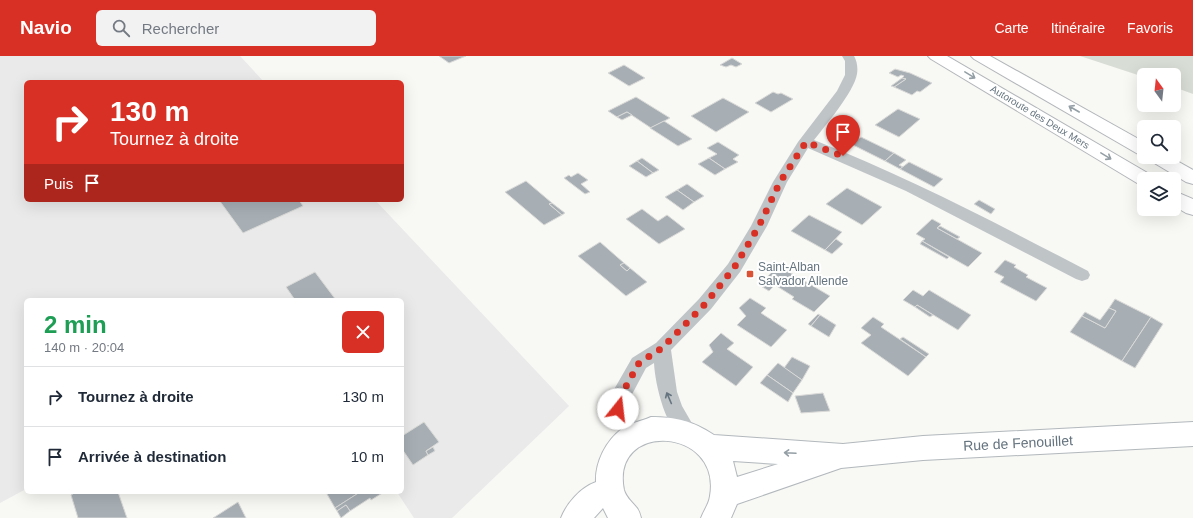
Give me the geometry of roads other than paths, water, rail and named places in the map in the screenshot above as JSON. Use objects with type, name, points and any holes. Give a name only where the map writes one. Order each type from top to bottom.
[{"type":"main road","name":"Autoroute des Deux Mers","points":[[936,56],[1137,175]]},
{"type":"main road","name":"Autoroute des Deux Mers","points":[[979,56],[1137,146]]},
{"type":"main road","points":[[1169,164],[1193,178]]},
{"type":"main road","points":[[1181,201],[1193,208]]},
{"type":"main road","name":"Rue de Fenouillet","points":[[627,518],[621,513],[610,491],[610,473],[615,454],[624,443],[635,435],[660,427],[674,428],[687,432],[699,438],[710,447],[723,469],[725,481],[718,511]]},
{"type":"main road","name":"Rue de Fenouillet","points":[[710,447],[843,456],[923,448],[1193,434]]},
{"type":"main road","name":"Rue de Fenouillet","points":[[718,511],[843,456]]},
{"type":"main road","points":[[575,518],[595,496],[610,491]]},
{"type":"street","points":[[635,435],[618,409],[619,399],[639,363],[662,348],[705,304],[734,268],[759,226],[780,182],[806,142],[843,91],[851,75],[851,61],[848,56]]},
{"type":"street","points":[[806,142],[856,161],[913,188],[1082,275]]},
{"type":"street","points":[[662,348],[663,374],[666,391],[676,415],[687,432]]},
{"type":"place","name":"Saint-Alban Salvador Allende","points":[[750,274]]}]
